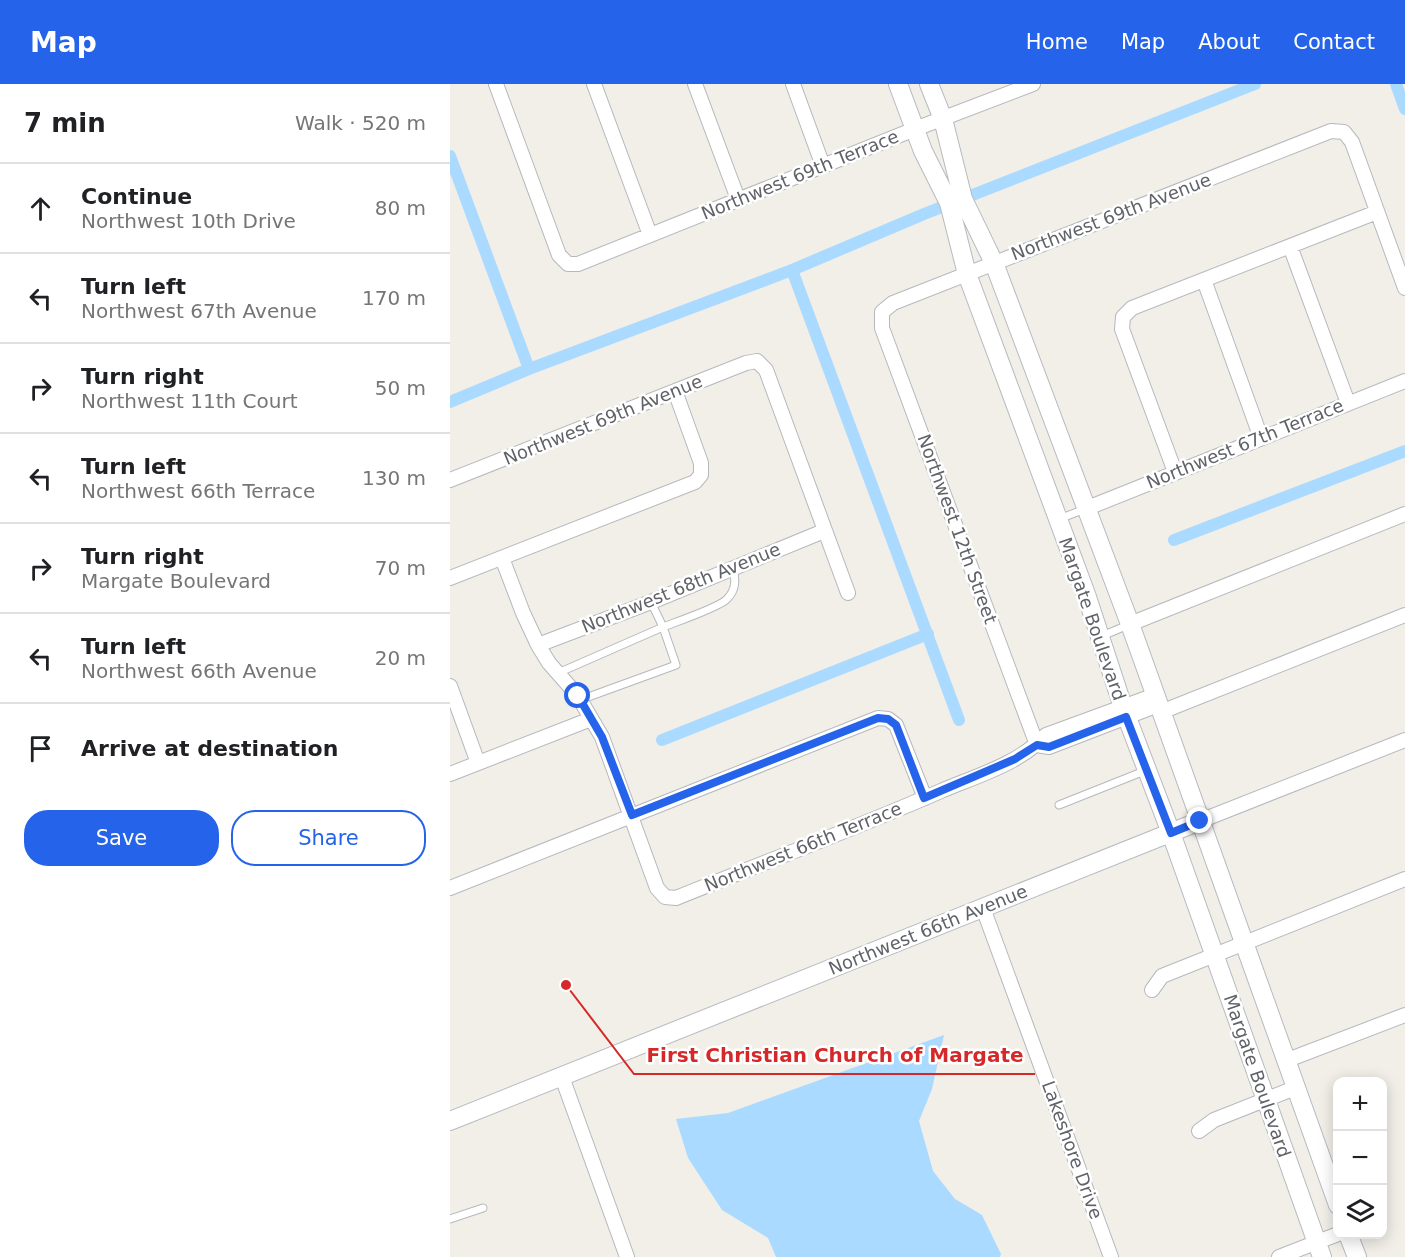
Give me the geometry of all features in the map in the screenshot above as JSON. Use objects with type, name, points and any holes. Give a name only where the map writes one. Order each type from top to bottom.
[{"type":"street","name":"Northwest 69th Terrace","points":[[496,84],[559,255],[568,264],[578,264],[1033,84]]},
{"type":"street","points":[[594,84],[650,235]]},
{"type":"street","points":[[695,84],[738,199]]},
{"type":"street","points":[[793,84],[823,166]]},
{"type":"street","name":"Margate Boulevard","points":[[898,84],[923,151],[952,192]]},
{"type":"street","name":"Margate Boulevard","points":[[929,84],[943,119],[952,192],[959,211],[967,274],[1058,519],[1100,636],[1124,712],[1171,833],[1320,1250]]},
{"type":"street","name":"Northwest 69th Avenue","points":[[882,312],[893,303],[1332,131],[1344,132],[1352,142],[1377,212]]},
{"type":"street","name":"Margate Boulevard","points":[[959,211],[994,263],[1130,624],[1333,1191]]},
{"type":"street","points":[[1175,472],[1122,329],[1123,317],[1132,308],[1377,212],[1405,288]]},
{"type":"street","points":[[1290,246],[1348,403]]},
{"type":"street","points":[[1204,280],[1261,438]]},
{"type":"street","name":"Northwest 12th Street","points":[[882,312],[882,328],[1037,745]]},
{"type":"street","name":"Northwest 69th Avenue","points":[[450,480],[746,363],[758,361],[766,370],[824,531]]},
{"type":"street","name":"Northwest 67th Terrace","points":[[1085,509],[1405,381]]},
{"type":"street","points":[[450,578],[694,482],[701,475],[701,463],[675,391]]},
{"type":"street","points":[[1130,624],[1405,514]]},
{"type":"street","points":[[824,531],[848,593]]},
{"type":"street","name":"Northwest 68th Avenue","points":[[538,645],[651,602],[824,531]]},
{"type":"street","points":[[502,558],[538,645],[580,700],[602,737],[632,815]]},
{"type":"street","name":"Northwest 66th Terrace","points":[[632,815],[657,888],[665,897],[676,898],[1015,759],[1037,745],[1046,735],[1158,704],[1405,615]]},
{"type":"street","points":[[450,686],[478,763]]},
{"type":"street","points":[[450,774],[591,718]]},
{"type":"street","points":[[450,888],[878,718],[888,719],[896,725],[924,798]]},
{"type":"street","name":"Northwest 66th Avenue","points":[[450,1121],[1405,740]]},
{"type":"street","points":[[1152,990],[1162,975],[1405,879]]},
{"type":"street","name":"Lakeshore Drive","points":[[983,908],[1111,1257]]},
{"type":"street","points":[[1285,1061],[1405,1015]]},
{"type":"street","points":[[562,1077],[627,1257]]},
{"type":"street","points":[[1199,1131],[1214,1120],[1295,1088]]},
{"type":"street","points":[[1279,1257],[1320,1250],[1333,1238]]},
{"type":"street","points":[[1350,1239],[1357,1257]]},
{"type":"lane","points":[[1058,519],[1085,509]]},
{"type":"lane","points":[[558,673],[726,601],[733,591],[736,580],[733,567]]},
{"type":"lane","points":[[580,700],[676,665],[663,627],[651,602]]},
{"type":"lane","points":[[1100,636],[1130,624]]},
{"type":"lane","points":[[1059,805],[1147,770]]},
{"type":"lane","points":[[450,1219],[483,1208]]},
{"type":"water","points":[[944,1035],[932,1089],[919,1121],[933,1171],[955,1199],[982,1215],[1001,1254],[1000,1257],[776,1257],[768,1238],[722,1210],[688,1158],[676,1119],[728,1113]]},
{"type":"waterway","points":[[450,402],[529,369],[792,270],[924,214],[1255,84]]},
{"type":"waterway","points":[[1396,84],[1405,109]]},
{"type":"waterway","points":[[450,156],[529,369]]},
{"type":"waterway","points":[[792,270],[959,720]]},
{"type":"waterway","points":[[1174,540],[1405,451]]},
{"type":"waterway","points":[[662,740],[928,634]]},
{"type":"place","name":"First Christian Church of Margate","points":[[566,985]]},
{"type":"route","points":[[578,696],[602,737],[632,815],[878,718],[888,719],[896,725],[924,798],[1015,759],[1037,745],[1049,747],[1126,717],[1171,833],[1200,821]]}]
